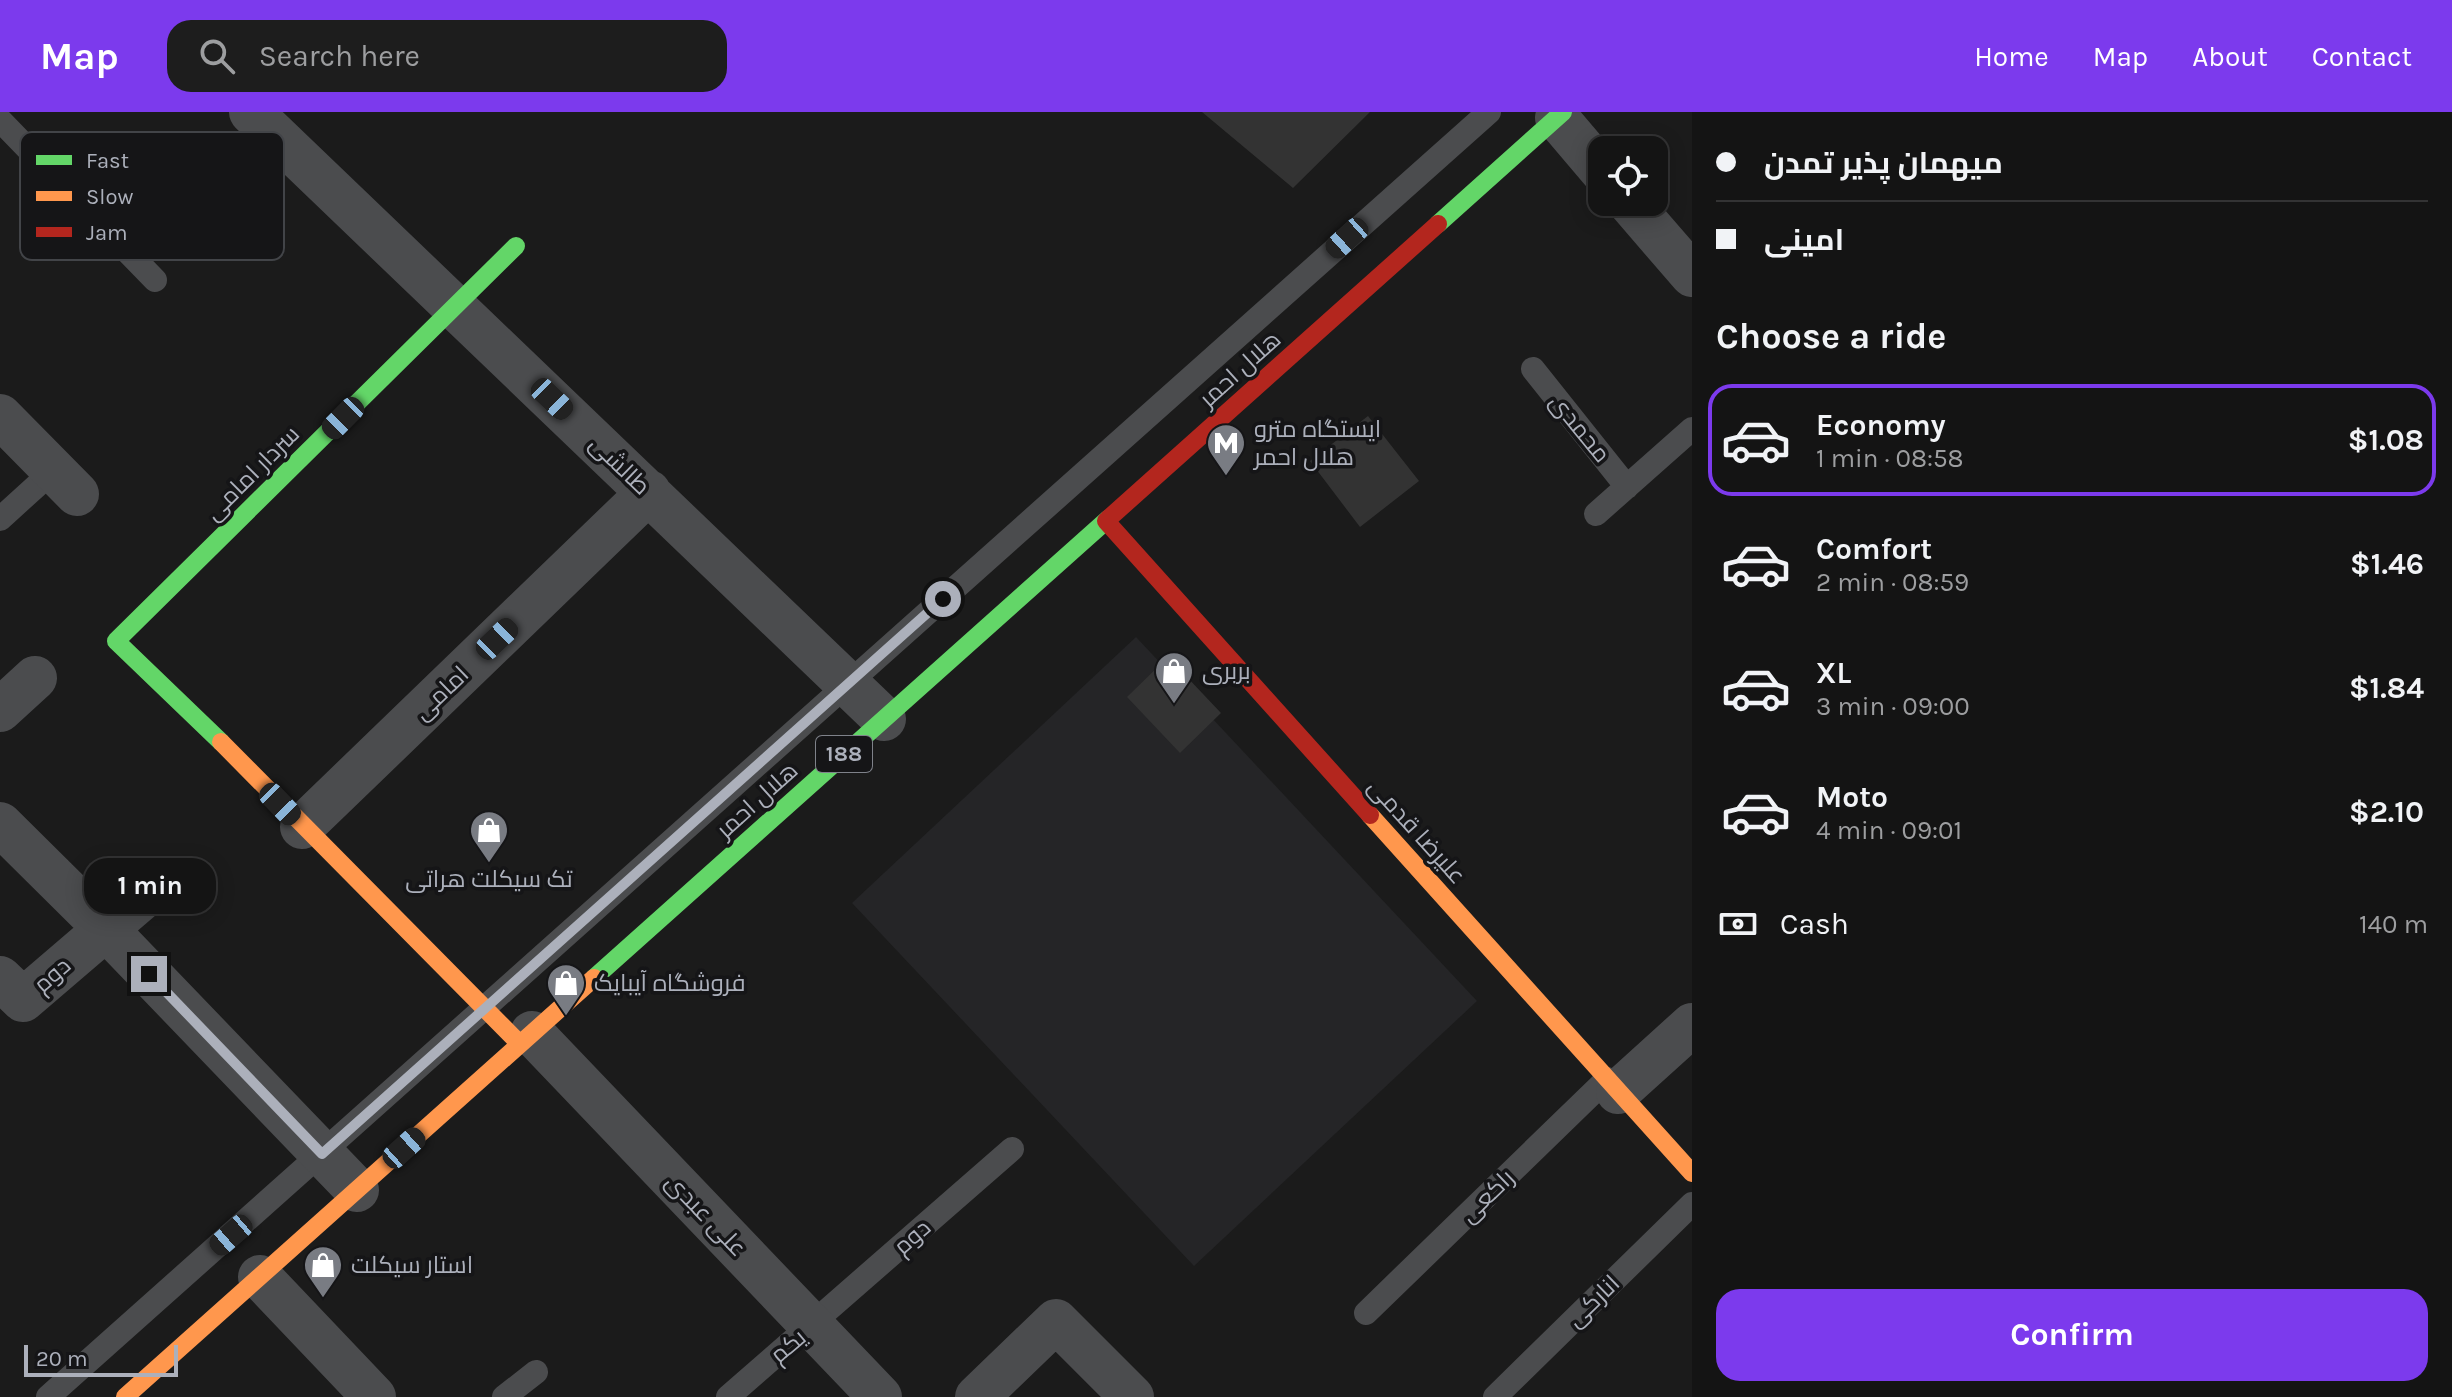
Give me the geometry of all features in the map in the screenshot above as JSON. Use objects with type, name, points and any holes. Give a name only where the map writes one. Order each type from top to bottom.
[{"type":"street","name":"طالشی","points":[[251,112],[272,132]]},
{"type":"street","points":[[1560,115],[1588,152]]},
{"type":"street","name":"هلال احمر","points":[[125,1397],[1560,115]]},
{"type":"street","name":"طالشی","points":[[284,143],[884,719]]},
{"type":"street","points":[[1641,216],[1692,275]]},
{"type":"street","name":"سردار امامی","points":[[302,827],[214,735],[116,641],[516,246]]},
{"type":"street","points":[[0,416],[65,482]]},
{"type":"street","name":"امامی","points":[[302,827],[649,492]]},
{"type":"street","name":"علیرضا قدمی","points":[[1106,521],[1692,1173]]},
{"type":"street","points":[[0,710],[35,678]]},
{"type":"street","points":[[0,824],[106,929],[357,1190]]},
{"type":"street","points":[[302,827],[485,1009],[526,1039]]},
{"type":"street","points":[[106,929],[163,880]]},
{"type":"street","name":"دوم","points":[[8,1000],[106,929]]},
{"type":"street","points":[[1613,1085],[1692,1025]]},
{"type":"street","name":"علی عبدی","points":[[526,1039],[880,1397]]},
{"type":"street","points":[[260,1277],[374,1397]]},
{"type":"street","points":[[977,1397],[1056,1321],[1132,1397]]},
{"type":"lane","points":[[48,1397],[1489,112]]},
{"type":"lane","points":[[0,120],[20,141]]},
{"type":"lane","points":[[136,260],[155,280]]},
{"type":"lane","name":"محمدی","points":[[1533,369],[1627,487]]},
{"type":"lane","name":"محمدی","points":[[1596,514],[1692,429]]},
{"type":"lane","points":[[0,519],[65,482]]},
{"type":"lane","name":"راکعی","points":[[1366,1313],[1613,1085]]},
{"type":"lane","name":"دوم","points":[[812,1326],[1012,1149]]},
{"type":"lane","name":"انارکی","points":[[1495,1397],[1692,1204]]},
{"type":"lane","name":"یکم","points":[[728,1397],[812,1326]]},
{"type":"lane","points":[[504,1397],[536,1372]]},
{"type":"shaded area","points":[[1136,637],[1477,1001],[1194,1266],[852,903]]},
{"type":"building","points":[[1202,112],[1370,112],[1293,188]]},
{"type":"building","points":[[1368,416],[1419,481],[1360,527],[1310,461]]},
{"type":"building","name":"بربری","points":[[1168,657],[1221,713],[1180,753],[1127,697]]},
{"type":"traffic: fast","points":[[1438,224],[1563,112]]},
{"type":"traffic: fast","points":[[221,742],[116,641],[516,246]]},
{"type":"traffic: fast","points":[[594,978],[1108,519]]},
{"type":"traffic: slow","points":[[221,742],[520,1044]]},
{"type":"traffic: slow","points":[[1370,815],[1692,1173]]},
{"type":"traffic: slow","points":[[125,1397],[594,978]]},
{"type":"traffic: jam","points":[[1108,519],[1438,224]]},
{"type":"traffic: jam","points":[[1106,521],[1370,815]]},
{"type":"place","name":"ایستگاه مترو هلال احمر","points":[[1226,477]]},
{"type":"place","name":"بربری","points":[[1174,705]]},
{"type":"place","name":"تک سیکلت هراتی","points":[[489,864]]},
{"type":"place","name":"فروشگاه آیبایک","points":[[566,1017]]},
{"type":"place","name":"استار سیکلت","points":[[323,1299]]},
{"type":"route","points":[[149,974],[322,1154],[943,599]]}]
